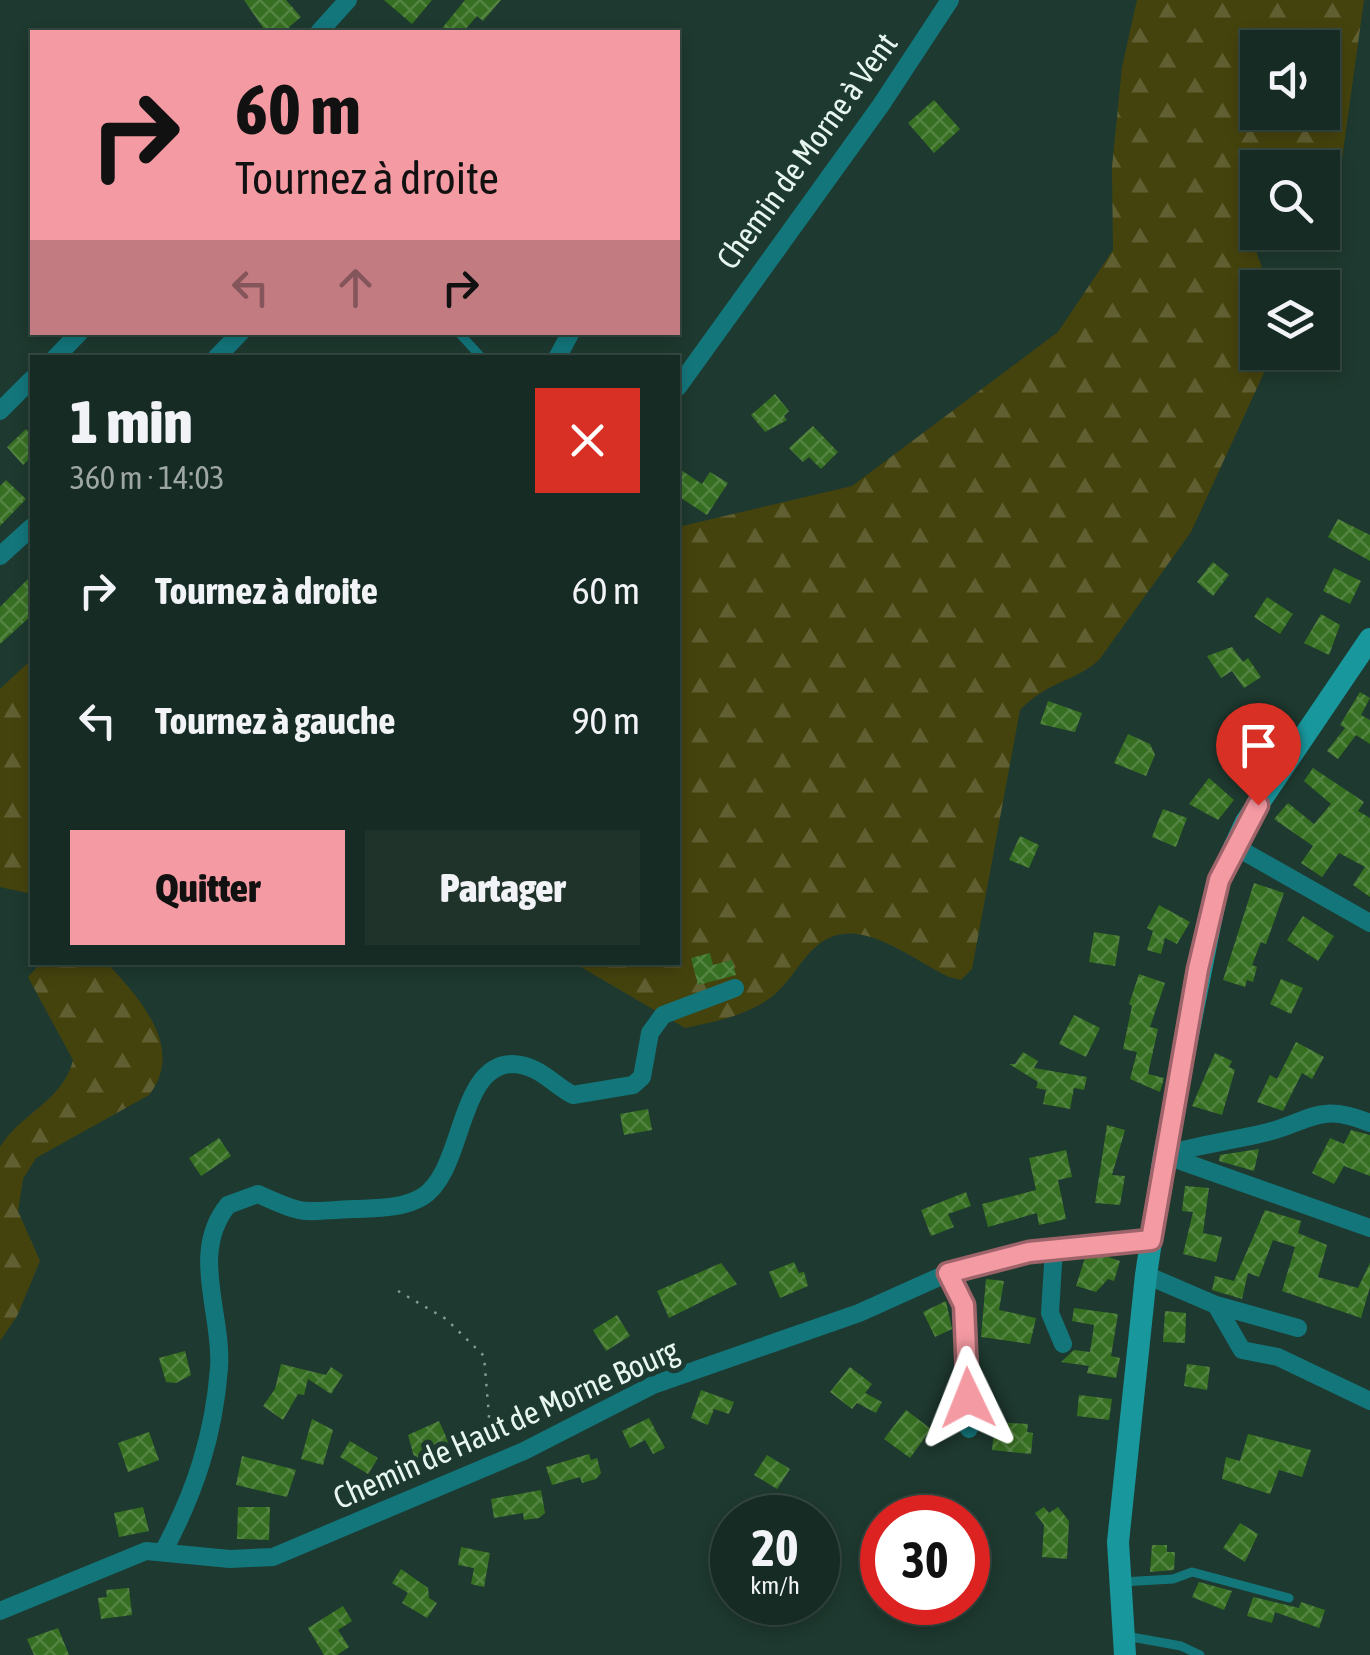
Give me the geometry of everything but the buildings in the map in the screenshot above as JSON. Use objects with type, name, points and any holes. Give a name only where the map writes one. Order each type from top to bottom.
[{"type":"street","points":[[321,30],[348,0]]},
{"type":"street","name":"Chemin de Morne à Vent","points":[[680,383],[881,105],[950,0]]},
{"type":"street","points":[[58,355],[77,335]]},
{"type":"street","points":[[219,355],[237,335]]},
{"type":"street","points":[[0,411],[30,381]]},
{"type":"street","points":[[3,547],[30,528]]},
{"type":"street","points":[[1124,1645],[1118,1582],[1146,1274],[1198,969],[1219,880],[1234,846],[1370,639]]},
{"type":"street","points":[[1234,846],[1370,923]]},
{"type":"street","points":[[164,1550],[193,1495],[208,1444],[220,1364],[208,1282],[213,1233],[228,1205],[258,1194],[308,1215],[382,1209],[420,1198],[442,1181],[473,1094],[491,1072],[508,1064],[530,1067],[573,1095],[632,1085],[642,1077],[650,1033],[663,1015],[734,988]]},
{"type":"street","points":[[1164,1155],[1221,1138],[1271,1132],[1306,1115],[1335,1114],[1370,1123]]},
{"type":"street","points":[[1164,1155],[1370,1228]]},
{"type":"street","name":"Chemin de Haut de Morne Bourg","points":[[0,1612],[130,1558],[164,1550],[230,1559],[273,1557],[482,1468],[654,1385],[859,1313],[948,1273],[1003,1256],[1151,1240]]},
{"type":"street","points":[[1054,1248],[1050,1313],[1063,1344]]},
{"type":"street","points":[[948,1273],[964,1305],[969,1429]]},
{"type":"street","points":[[1146,1274],[1216,1305],[1298,1328]]},
{"type":"street","points":[[1216,1305],[1242,1350],[1278,1356],[1370,1401]]},
{"type":"lane","points":[[461,335],[479,355]]},
{"type":"lane","points":[[1118,1582],[1173,1579],[1192,1572],[1289,1598]]},
{"type":"lane","points":[[1124,1645],[1180,1646],[1200,1655]]},
{"type":"path","points":[[398,1291],[446,1319],[484,1356],[489,1416],[480,1436],[482,1468]]},
{"type":"green space","points":[[1137,0],[1364,0],[1340,162],[1340,150],[1240,150],[1240,250],[1256,250],[1263,270],[1240,270],[1240,370],[1265,370],[1191,532],[1099,660],[1041,693],[1020,710],[972,969],[961,980],[949,977],[880,940],[841,934],[818,945],[783,987],[763,1003],[731,1017],[685,1028],[577,965],[680,965],[680,527],[852,486],[1058,332],[1113,250],[1112,167],[1122,67]]},
{"type":"green space","points":[[30,661],[30,894],[0,887],[0,689]]},
{"type":"green space","points":[[39,965],[109,965],[154,1024],[163,1059],[149,1095],[36,1158],[23,1179],[18,1211],[40,1261],[17,1316],[0,1341],[0,1147],[61,1086],[73,1060],[28,977]]},
{"type":"route","points":[[968,1398],[964,1305],[948,1273],[1003,1256],[1151,1240],[1198,969],[1219,880],[1258,805]]}]
